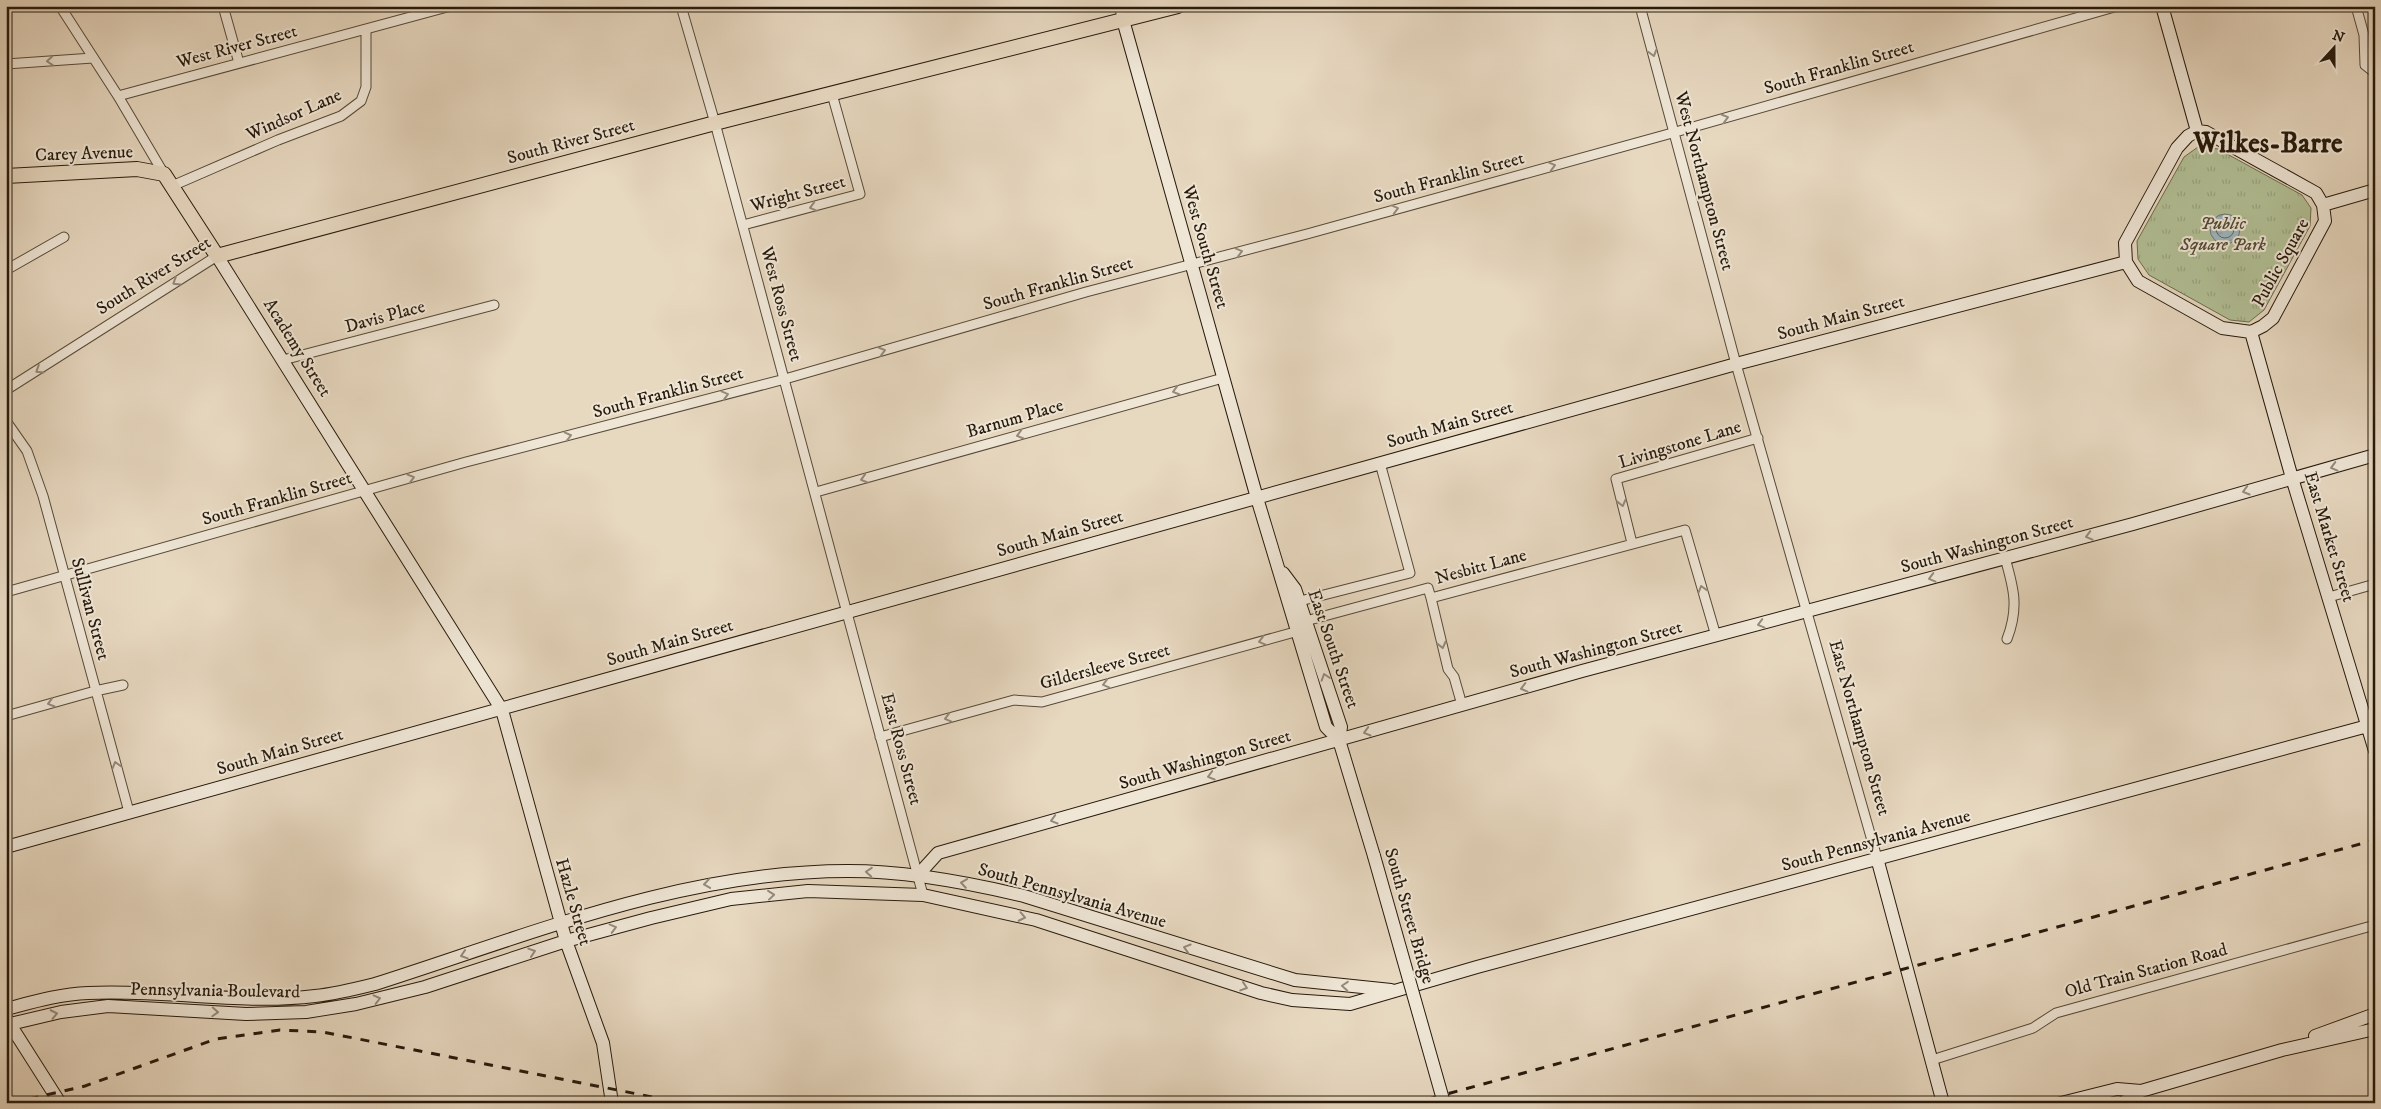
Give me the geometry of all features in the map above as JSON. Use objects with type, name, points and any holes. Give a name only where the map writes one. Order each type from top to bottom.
[{"type":"main road","name":"South River Street","points":[[217,256],[716,123],[832,94],[1120,13],[1178,6]]},
{"type":"main road","points":[[2126,262],[2125,243],[2177,148],[2188,136],[2197,131],[2162,6]]},
{"type":"main road","name":"West South Street","points":[[1120,13],[1257,498]]},
{"type":"main road","name":"Public Square","points":[[2126,262],[2138,281],[2222,328],[2251,332],[2273,318],[2325,221],[2323,205],[2316,194],[2206,132],[2197,131]]},
{"type":"main road","name":"Carey Avenue","points":[[6,176],[137,169],[164,174]]},
{"type":"main road","name":"Academy Street","points":[[164,174],[502,710]]},
{"type":"main road","points":[[2323,205],[2375,190]]},
{"type":"main road","name":"South Main Street","points":[[6,847],[1736,364],[2126,262]]},
{"type":"main road","name":"East Market Street","points":[[2251,332],[2292,478],[2371,725],[2375,751]]},
{"type":"main road","name":"South Washington Street","points":[[918,875],[938,853],[1462,705],[2005,558],[2375,455]]},
{"type":"main road","name":"East South Street","points":[[1257,498],[1281,572],[1341,727],[1339,740]]},
{"type":"main road","name":"East South Street","points":[[1281,572],[1295,588],[1300,601],[1301,626]]},
{"type":"main road","name":"Hazle Street","points":[[502,710],[560,922],[602,1043],[612,1103]]},
{"type":"main road","name":"South Pennsylvania Avenue","points":[[566,941],[731,899],[808,891],[924,895],[1036,920],[1261,993],[1292,1000],[1350,1004],[1393,990],[2371,725]]},
{"type":"main road","name":"South Street Bridge","points":[[1339,740],[1444,1103]]},
{"type":"main road","name":"East Northampton Street","points":[[1877,858],[1943,1103]]},
{"type":"main road","name":"South Pennsylvania Avenue","points":[[560,922],[699,886],[785,873],[849,871],[918,875],[1024,896],[1295,980],[1393,990]]},
{"type":"main road","name":"Pennsylvania Boulevard","points":[[6,1009],[46,999],[87,993],[260,999],[315,996],[375,984],[560,922]]},
{"type":"main road","name":"Pennsylvania Boulevard","points":[[7,1022],[108,1006],[246,1014],[306,1012],[356,1004],[425,987],[566,941]]},
{"type":"main road","points":[[2282,1050],[2375,1014]]},
{"type":"main road","points":[[7,1022],[60,1103]]},
{"type":"main road","points":[[2123,1103],[2141,1091],[2282,1050],[2375,1029]]},
{"type":"main road","points":[[2061,1103],[2117,1090],[2141,1091]]},
{"type":"street","name":"Academy Street","points":[[60,6],[118,96],[164,174]]},
{"type":"street","points":[[223,6],[239,63]]},
{"type":"street","name":"West River Street","points":[[118,96],[366,29],[421,10],[451,6]]},
{"type":"street","name":"West Ross Street","points":[[681,6],[716,123],[848,611]]},
{"type":"street","name":"West Northampton Street","points":[[1640,6],[1736,364]]},
{"type":"street","name":"South Franklin Street","points":[[6,592],[518,448],[785,379],[1086,292],[1192,265],[1675,132],[2118,6]]},
{"type":"street","points":[[2356,6],[2364,35],[2365,65],[2375,73]]},
{"type":"street","name":"Windsor Lane","points":[[172,186],[278,140],[341,116],[362,101],[366,87],[366,29]]},
{"type":"street","points":[[6,64],[93,58]]},
{"type":"street","name":"Wright Street","points":[[743,225],[860,194],[832,94]]},
{"type":"street","points":[[6,270],[64,237]]},
{"type":"street","name":"South River Street","points":[[6,390],[217,256]]},
{"type":"street","name":"Davis Place","points":[[283,360],[494,305]]},
{"type":"street","name":"East Northampton Street","points":[[1736,364],[1877,858]]},
{"type":"street","name":"Barnum Place","points":[[816,492],[1223,378]]},
{"type":"street","name":"Sullivan Street","points":[[6,421],[27,451],[43,496],[129,812]]},
{"type":"street","name":"Livingstone Lane","points":[[1632,543],[1616,479],[1758,438]]},
{"type":"street","points":[[1300,601],[1410,573],[1380,463]]},
{"type":"street","name":"Nesbitt Lane","points":[[1301,626],[1428,588],[1430,598],[1684,530],[1716,636]]},
{"type":"street","points":[[2005,558],[2016,606],[2007,639]]},
{"type":"street","points":[[2329,597],[2375,584]]},
{"type":"street","points":[[1430,598],[1448,669],[1454,677],[1462,705]]},
{"type":"street","name":"East Ross Street","points":[[848,611],[924,895]]},
{"type":"street","name":"Gildersleeve Street","points":[[880,736],[1014,700],[1045,701],[1301,626]]},
{"type":"street","points":[[6,716],[123,685]]},
{"type":"street","name":"Old Train Station Road","points":[[1932,1060],[2034,1028],[2044,1019],[2056,1013],[2375,925]]},
{"type":"green space","name":"Public Square Park","points":[[2198,147],[2218,149],[2302,195],[2311,208],[2310,226],[2264,310],[2249,322],[2230,320],[2149,275],[2138,259],[2137,241],[2184,157]]},
{"type":"water","points":[[2225,214],[2231,215],[2239,223],[2239,235],[2231,243],[2225,244],[2219,243],[2211,235],[2210,229],[2211,223],[2219,215]]},
{"type":"railway","points":[[1414,1103],[2375,840]]},
{"type":"railway","points":[[12,1103],[85,1086],[216,1039],[280,1030],[323,1032],[683,1103]]},
{"type":"district","name":"Wilkes-Barre","points":[[2268,143]]}]
